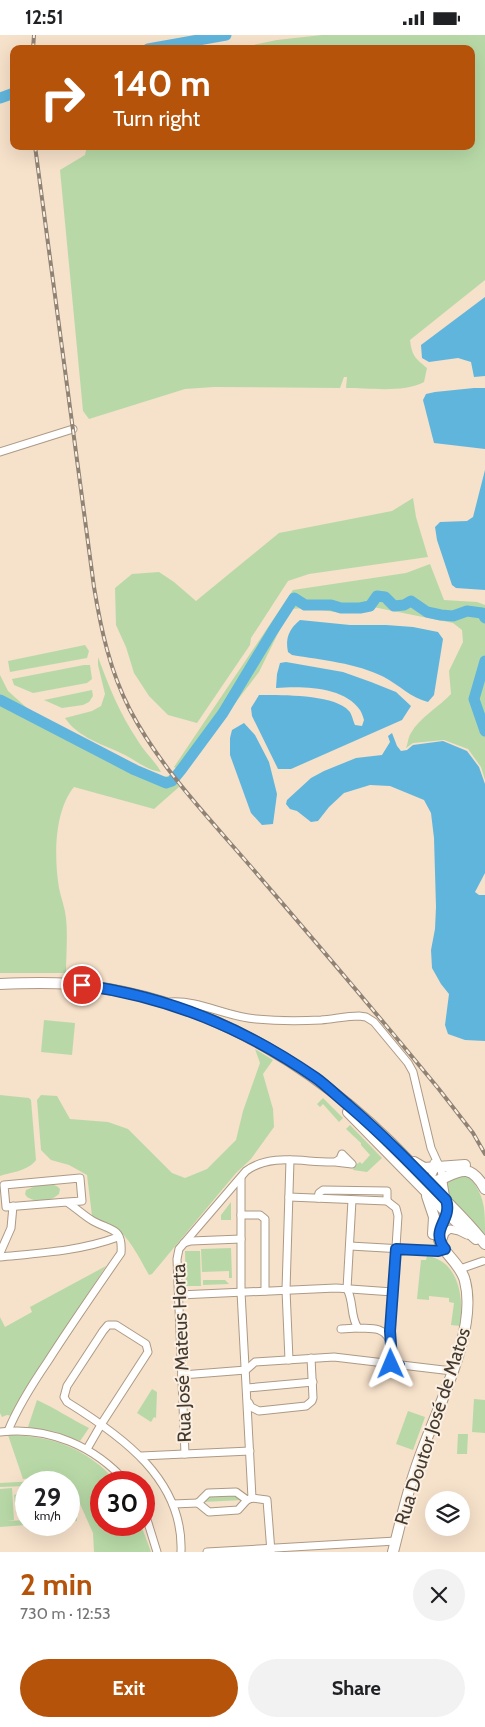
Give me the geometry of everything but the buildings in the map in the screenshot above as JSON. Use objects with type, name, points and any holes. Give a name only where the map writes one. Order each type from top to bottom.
[{"type":"street","points":[[0,452],[73,429]]},
{"type":"street","points":[[0,984],[68,984],[127,993],[188,1010],[219,1022],[317,1079],[418,1165],[437,1174],[469,1171],[479,1179],[485,1189]]},
{"type":"street","points":[[164,1003],[196,1004],[236,1016],[255,1019],[307,1021],[351,1016],[366,1017],[374,1022],[408,1063],[418,1091],[437,1174],[448,1209],[440,1230],[439,1239],[442,1248],[460,1275],[467,1299]]},
{"type":"street","points":[[289,1061],[329,1093],[417,1183],[430,1201],[447,1213],[460,1219],[484,1245]]},
{"type":"street","points":[[364,1129],[423,1183],[454,1165],[476,1169],[485,1180]]},
{"type":"street","points":[[381,1134],[437,1174]]},
{"type":"street","name":"Rua José Mateus Horta","points":[[185,1454],[177,1254],[246,1171],[259,1163],[278,1160],[352,1164],[342,1154],[340,1159],[335,1162]]},
{"type":"street","points":[[289,1360],[286,1290],[290,1161]]},
{"type":"street","points":[[437,1174],[430,1201],[434,1217],[433,1234],[435,1243],[442,1248],[460,1269],[465,1281],[467,1299]]},
{"type":"street","points":[[80,1178],[82,1201],[67,1202],[6,1207],[4,1185],[80,1178]]},
{"type":"street","points":[[173,1504],[198,1503],[209,1512],[238,1510],[250,1499],[249,1421],[242,1292],[241,1178]]},
{"type":"street","points":[[318,1198],[319,1193],[323,1190],[387,1191],[387,1201]]},
{"type":"street","points":[[289,1197],[387,1201],[398,1211],[390,1340],[393,1362],[399,1365]]},
{"type":"street","points":[[352,1200],[347,1289],[352,1298],[354,1323],[358,1328]]},
{"type":"street","points":[[446,1200],[470,1224],[484,1245]]},
{"type":"street","points":[[8,1431],[13,1418],[44,1367],[121,1253],[122,1242],[113,1229],[94,1221],[67,1202]]},
{"type":"street","points":[[13,1206],[11,1228],[0,1255],[71,1251],[118,1237]]},
{"type":"street","points":[[433,1234],[437,1219],[447,1213]]},
{"type":"street","points":[[241,1215],[260,1215],[265,1219],[265,1291]]},
{"type":"street","points":[[442,1248],[445,1233],[454,1229],[484,1245]]},
{"type":"street","points":[[193,1233],[197,1241]]},
{"type":"street","points":[[184,1244],[197,1241],[241,1239]]},
{"type":"street","points":[[350,1246],[396,1249],[442,1248]]},
{"type":"street","points":[[460,1269],[483,1261]]},
{"type":"street","points":[[179,1295],[347,1289],[393,1292]]},
{"type":"street","name":"Rua Doutor José de Matos","points":[[393,1552],[415,1470],[465,1331],[467,1299]]},
{"type":"street","points":[[341,1329],[378,1329],[387,1328],[391,1324]]},
{"type":"street","points":[[87,1449],[102,1423],[148,1352],[146,1344],[118,1325],[108,1325],[67,1386],[64,1398],[67,1402],[102,1423],[148,1464],[173,1504],[179,1525],[181,1552]]},
{"type":"street","points":[[378,1329],[385,1333],[390,1340]]},
{"type":"street","points":[[381,1362],[385,1362],[391,1355]]},
{"type":"street","points":[[182,1375],[246,1370],[255,1363],[334,1357],[452,1371]]},
{"type":"street","points":[[249,1421],[252,1414],[259,1411],[306,1406],[309,1404],[313,1398],[311,1359]]},
{"type":"street","points":[[247,1388],[313,1382]]},
{"type":"street","points":[[248,1401],[251,1407],[259,1411]]},
{"type":"street","points":[[0,1432],[35,1432],[75,1443],[87,1449],[117,1471]]},
{"type":"street","points":[[141,1456],[250,1451]]},
{"type":"street","points":[[148,1464],[149,1459],[154,1455]]},
{"type":"street","points":[[198,1503],[208,1493],[236,1492],[250,1499],[267,1500],[270,1551]]},
{"type":"street","points":[[152,1536],[157,1552]]},
{"type":"street","points":[[207,1552],[270,1551],[396,1541]]},
{"type":"green space","points":[[322,35],[485,35],[485,280],[410,340],[415,356],[427,368],[424,382],[416,385],[397,389],[346,388],[347,377],[344,377],[340,388],[214,387],[185,389],[89,419],[83,411],[60,170],[85,155],[86,150],[475,150],[475,45],[253,45],[277,40]]},
{"type":"green space","points":[[413,498],[416,517],[428,557],[309,574],[288,581],[251,638],[250,645],[197,723],[168,715],[149,696],[134,673],[126,647],[116,625],[115,588],[132,574],[159,572],[196,601],[279,533],[392,511]]},
{"type":"green space","points":[[430,564],[444,600],[477,602],[485,605],[485,780],[481,767],[468,749],[444,740],[413,743],[406,748],[409,736],[424,717],[451,694],[449,671],[463,642],[462,630],[453,623],[373,607],[343,613],[306,608],[290,609],[259,672],[182,772],[174,767],[293,590],[406,573]]},
{"type":"green space","points":[[85,645],[89,651],[87,658],[10,672],[8,661]]},
{"type":"green space","points":[[98,657],[126,721],[161,772],[147,768],[125,755],[84,736],[70,725],[65,718],[92,711],[101,706],[105,694]]},
{"type":"green space","points":[[90,665],[92,679],[87,683],[33,693],[14,685],[12,679]]},
{"type":"green space","points":[[0,675],[8,691],[27,708],[154,779],[172,775],[179,787],[154,809],[74,787],[67,797],[59,822],[56,849],[57,876],[67,925],[66,973],[0,973]]},
{"type":"green space","points":[[92,690],[93,696],[89,702],[83,705],[62,708],[44,700]]},
{"type":"green space","points":[[44,1020],[75,1023],[72,1055],[41,1052]]},
{"type":"green space","points":[[255,1049],[273,1060],[263,1074],[273,1109],[274,1127],[251,1159],[236,1173],[152,1274],[149,1275],[134,1248],[124,1236],[113,1226],[92,1216],[87,1175],[69,1165],[51,1160],[41,1150],[37,1100],[41,1095],[57,1096],[70,1119],[108,1122],[128,1129],[172,1173],[185,1178],[207,1169],[236,1140],[243,1111],[260,1063]]},
{"type":"green space","points":[[0,1095],[29,1098],[31,1100],[36,1160],[29,1167],[0,1176]]},
{"type":"green space","points":[[323,1098],[343,1118],[339,1122],[323,1104],[320,1107],[317,1104]]},
{"type":"green space","points":[[350,1125],[382,1158],[367,1172],[353,1170],[356,1162],[357,1164],[360,1162],[362,1164],[370,1155],[361,1143],[346,1129]]},
{"type":"green space","points":[[469,1175],[483,1203],[485,1236],[451,1199],[446,1184],[455,1176]]},
{"type":"green space","points":[[40,1184],[56,1186],[60,1189],[59,1194],[52,1199],[43,1201],[27,1197],[25,1194],[26,1190]]},
{"type":"green space","points":[[231,1202],[231,1220],[221,1220],[221,1215]]},
{"type":"green space","points":[[231,1248],[232,1278],[229,1278],[229,1271],[202,1272],[201,1249]]},
{"type":"green space","points":[[185,1251],[200,1251],[201,1286],[186,1286]]},
{"type":"green space","points":[[427,1256],[438,1259],[447,1265],[453,1273],[460,1294],[460,1326],[451,1325],[454,1303],[449,1302],[449,1298],[429,1296],[429,1300],[417,1299],[421,1260],[426,1260]]},
{"type":"green space","points":[[106,1266],[32,1379],[12,1416],[2,1417],[0,1413],[0,1317],[5,1327],[32,1312],[30,1307]]},
{"type":"green space","points":[[203,1280],[225,1280],[229,1284],[203,1285]]},
{"type":"green space","points":[[152,1389],[157,1392],[156,1418],[154,1417],[151,1422],[137,1413]]},
{"type":"green space","points":[[474,1399],[485,1400],[485,1433],[472,1432]]},
{"type":"green space","points":[[37,1400],[89,1428],[80,1441],[56,1432],[28,1427]]},
{"type":"green space","points":[[408,1411],[425,1417],[413,1450],[396,1444]]},
{"type":"green space","points":[[458,1434],[468,1434],[467,1454],[457,1454]]},
{"type":"green space","points":[[8,1435],[55,1441],[81,1452],[93,1460],[106,1471],[90,1471],[90,1526],[80,1504],[80,1471],[20,1471]]},
{"type":"green space","points":[[15,1482],[15,1486],[0,1487],[0,1483]]},
{"type":"green space","points":[[12,1488],[14,1520],[7,1521],[15,1521],[15,1526],[0,1527],[0,1489]]},
{"type":"green space","points":[[236,1494],[243,1500],[202,1502],[208,1495]]},
{"type":"green space","points":[[93,1536],[145,1536],[151,1552],[94,1552]]},
{"type":"water","points":[[485,297],[485,376],[474,377],[471,362],[458,358],[429,362],[422,358],[421,345]]},
{"type":"water","points":[[485,388],[485,449],[434,443],[423,400],[426,394]]},
{"type":"water","points":[[485,470],[485,590],[456,588],[452,585],[437,540],[435,527],[440,522],[467,521],[473,517]]},
{"type":"water","points":[[300,620],[350,625],[413,627],[438,632],[443,639],[434,695],[428,702],[384,677],[362,668],[292,655],[288,652],[287,642],[291,630]]},
{"type":"water","points":[[286,662],[343,672],[396,692],[411,706],[402,720],[291,769],[278,769],[252,716],[251,708],[259,695],[320,698],[342,705],[351,714],[355,725],[362,726],[364,720],[360,710],[353,702],[333,692],[297,687],[276,688],[280,663]]},
{"type":"water","points":[[244,723],[255,735],[269,762],[277,794],[273,824],[262,825],[251,813],[230,755],[232,730]]},
{"type":"water","points":[[392,733],[401,751],[407,750],[413,745],[443,741],[467,751],[479,767],[485,784],[485,873],[475,892],[479,895],[485,895],[485,1041],[465,1040],[448,1034],[445,1025],[449,994],[432,968],[431,950],[435,929],[436,907],[434,838],[431,813],[424,800],[390,786],[370,785],[344,793],[318,821],[311,822],[297,811],[290,809],[286,804],[287,800],[311,778],[324,771],[356,758],[382,755],[390,742],[388,736]]},
{"type":"waterway","points":[[170,45],[226,35]]},
{"type":"waterway","points":[[0,98],[10,94]]},
{"type":"waterway","points":[[0,700],[135,770],[166,783],[172,781],[181,770],[223,713],[294,598],[305,605],[360,608],[370,606],[377,596],[385,597],[394,606],[404,605],[411,601],[427,612],[453,616],[467,611],[482,613],[485,618]]},
{"type":"waterway","points":[[485,661],[474,699],[485,731]]},
{"type":"railway","points":[[33,45],[34,35]]},
{"type":"railway","points":[[36,150],[94,587],[107,650],[123,695],[142,732],[171,773],[438,1088],[473,1133],[485,1154]]},
{"type":"route","points":[[82,985],[127,993],[188,1010],[219,1022],[289,1061],[317,1079],[372,1125],[397,1148],[446,1200],[448,1211],[440,1228],[439,1235],[440,1242],[445,1249],[438,1251],[396,1249],[390,1340],[393,1362],[399,1365],[391,1364]]}]
